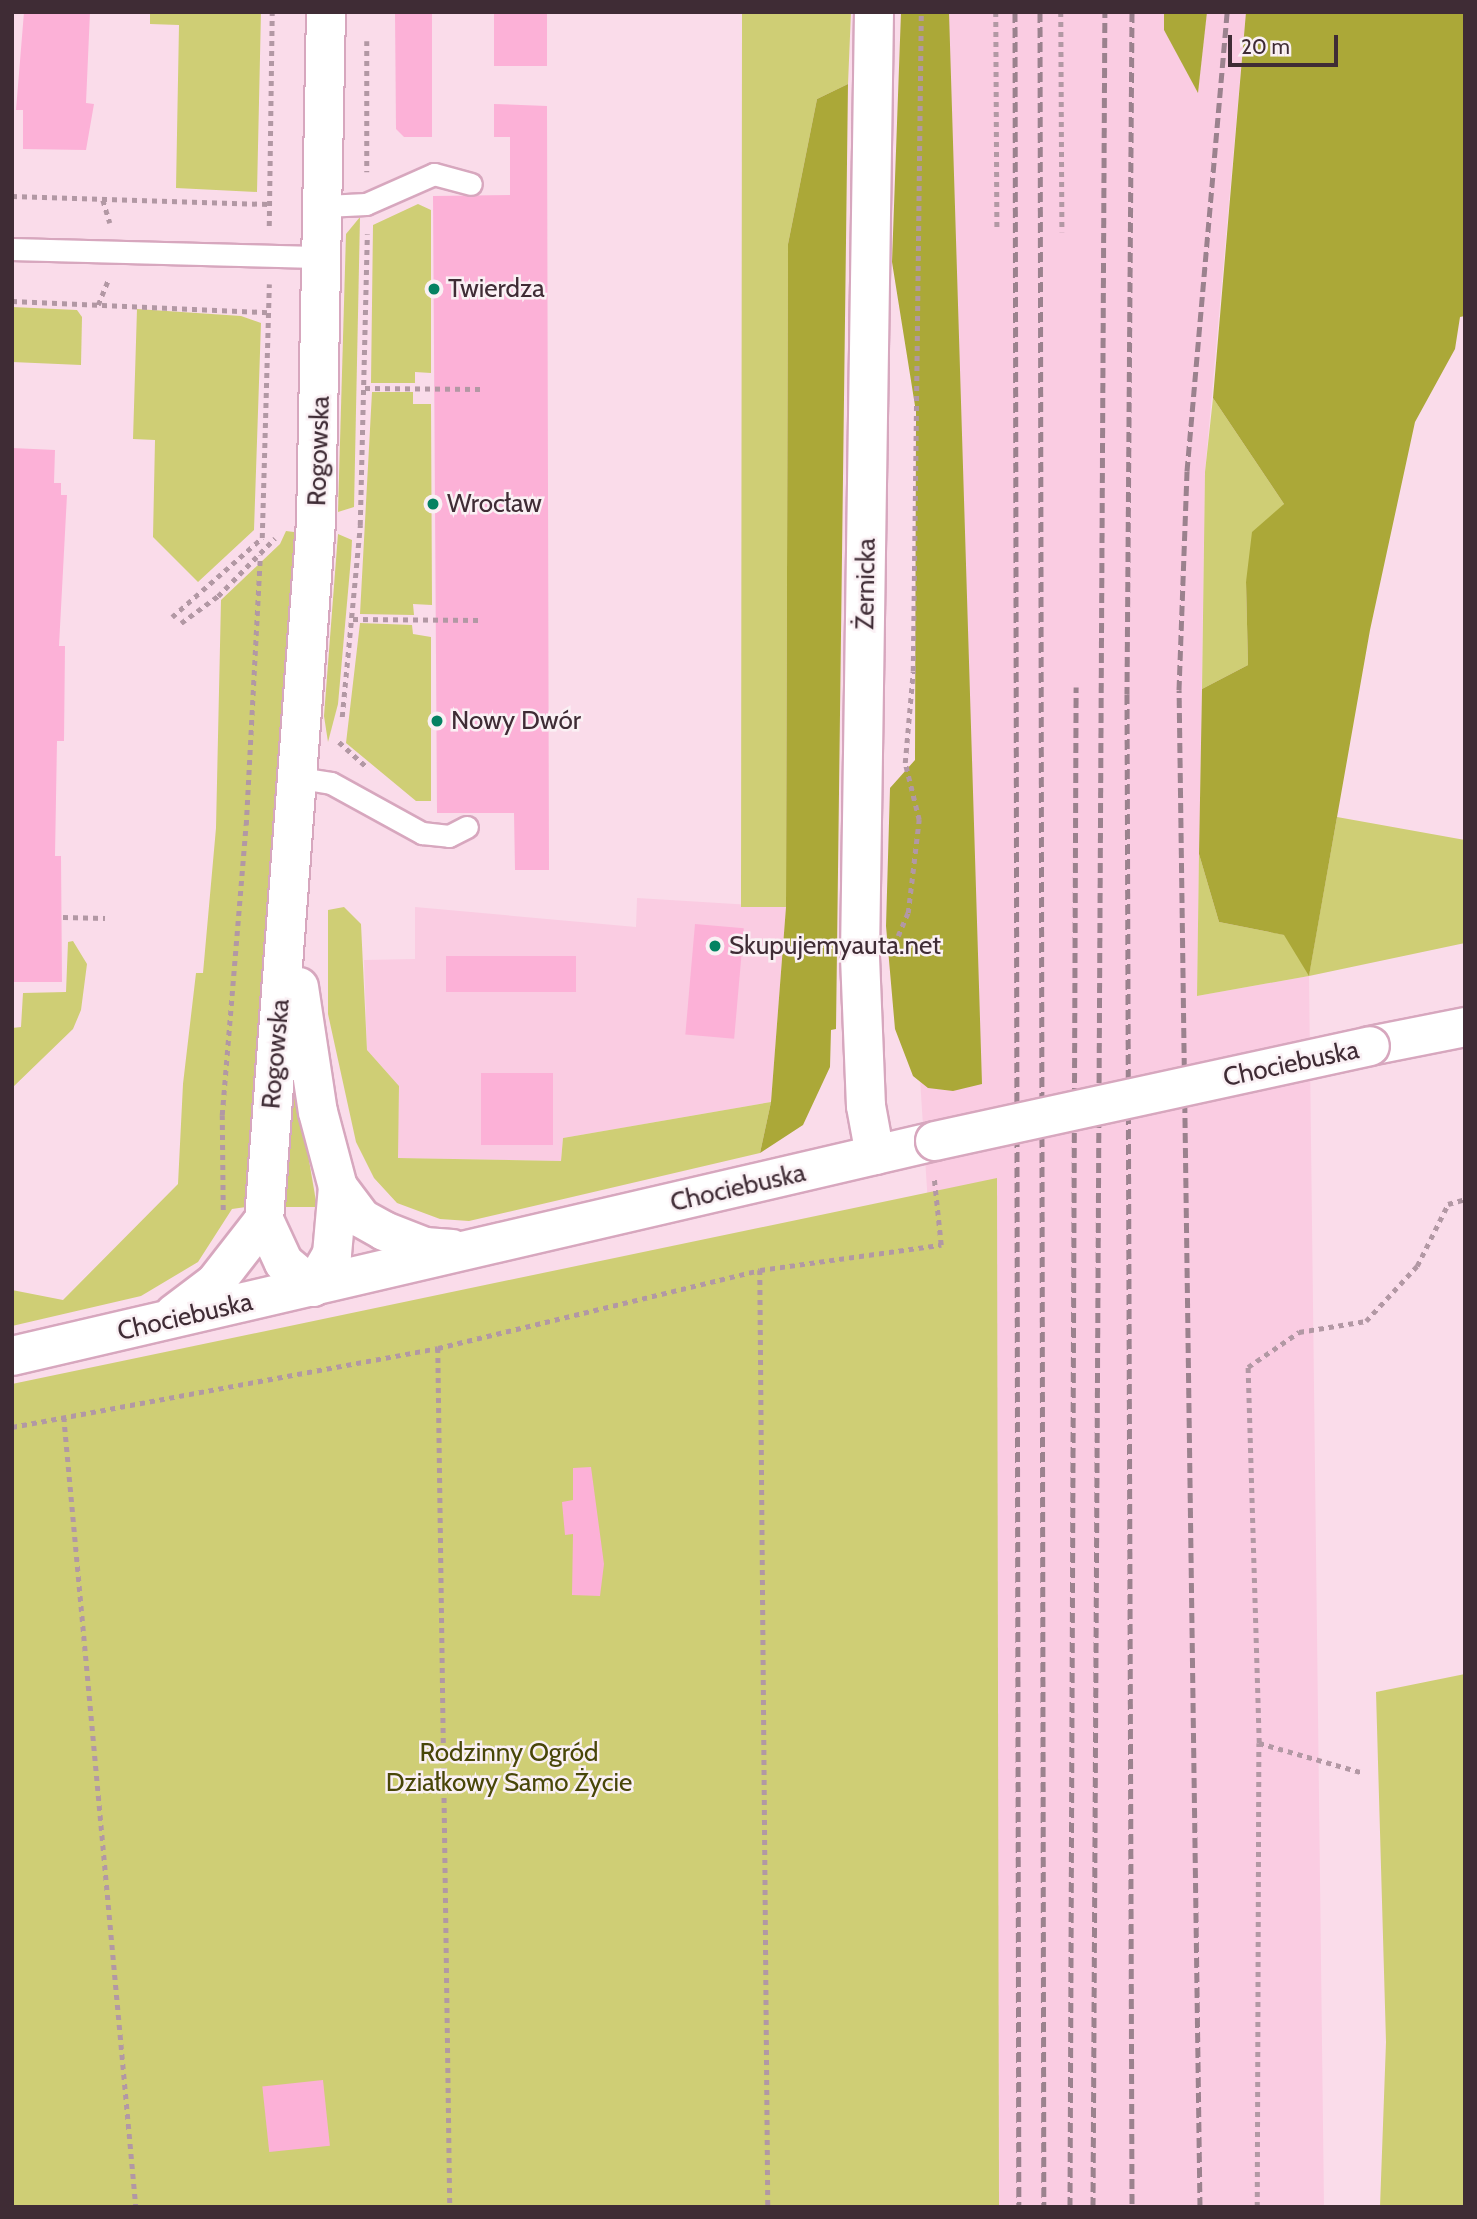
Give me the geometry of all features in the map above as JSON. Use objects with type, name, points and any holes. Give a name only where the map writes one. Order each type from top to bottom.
[{"type":"street","name":"Rogowska","points":[[293,889],[302,1022],[338,1187],[332,1254],[313,1287],[284,1263],[264,1220],[300,778],[325,257],[326,12]]},
{"type":"street","name":"Żernicka","points":[[874,12],[860,957],[866,1106],[875,1155]]},
{"type":"street","name":"Chociebuska","points":[[12,1356],[875,1155],[935,1160],[1370,1046],[1465,1027]]},
{"type":"street","name":"Rogowska","points":[[338,1187],[361,1218],[383,1231],[425,1247],[472,1250]]},
{"type":"street","points":[[163,1322],[215,1283],[264,1220]]},
{"type":"lane","points":[[325,206],[366,204],[434,174],[471,184]]},
{"type":"lane","points":[[12,249],[325,257]]},
{"type":"lane","points":[[300,778],[331,783],[422,833],[449,836],[467,827]]},
{"type":"path","points":[[270,240],[272,12]]},
{"type":"path","points":[[892,940],[903,933],[908,913],[919,820],[905,763],[914,671],[921,12]]},
{"type":"path","points":[[996,12],[997,227]]},
{"type":"path","points":[[1061,12],[1062,232]]},
{"type":"path","points":[[339,742],[353,619],[365,388],[366,26]]},
{"type":"path","points":[[12,196],[269,204]]},
{"type":"path","points":[[172,617],[261,538],[269,275]]},
{"type":"path","points":[[12,301],[268,312]]},
{"type":"path","points":[[365,388],[481,389]]},
{"type":"path","points":[[262,519],[270,520]]},
{"type":"path","points":[[181,623],[275,541],[276,531]]},
{"type":"path","points":[[223,1218],[222,1115],[246,825],[260,555]]},
{"type":"path","points":[[353,619],[481,620]]},
{"type":"path","points":[[63,917],[105,918]]},
{"type":"path","points":[[12,1427],[438,1348],[760,1270],[941,1245],[935,1160]]},
{"type":"path","points":[[1257,2207],[1259,1743],[1248,1367],[1299,1332],[1366,1321],[1417,1266],[1448,1204],[1465,1199]]},
{"type":"path","points":[[760,1270],[768,2207]]},
{"type":"path","points":[[438,1348],[450,2207]]},
{"type":"path","points":[[64,1417],[136,2207]]},
{"type":"path","points":[[1259,1743],[1361,1772]]},
{"type":"shaded area","points":[[901,12],[949,12],[982,1084],[953,1091],[928,1088],[913,1076],[895,1029],[886,926],[890,788],[915,760],[916,412],[892,262]]},
{"type":"shaded area","points":[[924,12],[1246,12],[1205,472],[1197,996],[1309,976],[1324,2207],[962,2207],[931,1252],[918,1047]]},
{"type":"shaded area","points":[[1164,12],[1207,12],[1198,93],[1164,30]]},
{"type":"shaded area","points":[[1246,12],[1465,12],[1465,316],[1460,317],[1455,349],[1415,422],[1370,630],[1309,976],[1284,935],[1219,922],[1199,854],[1202,689],[1248,665],[1246,582],[1252,532],[1284,504],[1213,398]]},
{"type":"shaded area","points":[[848,84],[836,1029],[831,1030],[830,1067],[803,1125],[760,1153],[771,1102],[786,907],[788,244],[817,99]]},
{"type":"shaded area","points":[[637,898],[786,907],[771,1102],[563,1138],[561,1161],[397,1158],[399,1086],[367,1050],[364,960],[415,959],[415,907],[636,927]]},
{"type":"green space","points":[[150,12],[261,12],[257,192],[176,188],[179,25],[150,24]]},
{"type":"green space","points":[[742,12],[851,12],[848,84],[817,99],[788,244],[786,907],[741,907]]},
{"type":"green space","points":[[418,204],[431,210],[431,373],[415,372],[415,383],[371,383],[373,225]]},
{"type":"green space","points":[[360,217],[354,507],[338,512],[346,234]]},
{"type":"green space","points":[[12,307],[77,310],[82,317],[81,365],[12,362]]},
{"type":"green space","points":[[137,309],[241,316],[261,323],[254,530],[198,582],[153,537],[155,440],[133,439]]},
{"type":"green space","points":[[372,392],[413,392],[413,404],[431,404],[432,605],[413,604],[414,615],[360,614]]},
{"type":"green space","points":[[1213,398],[1284,504],[1246,582],[1248,665],[1202,689],[1205,472]]},
{"type":"green space","points":[[286,531],[294,532],[296,540],[246,1207],[232,1209],[198,1262],[141,1296],[12,1326],[12,1290],[63,1300],[178,1184],[183,1084],[196,973],[203,973],[216,828],[221,600],[280,544]]},
{"type":"green space","points":[[338,534],[352,540],[338,704],[328,742],[324,716]]},
{"type":"green space","points":[[360,623],[412,625],[413,634],[431,637],[431,801],[416,801],[346,743]]},
{"type":"green space","points":[[1337,817],[1465,840],[1465,943],[1309,976],[1197,996],[1199,854],[1219,922],[1285,935],[1309,975]]},
{"type":"green space","points":[[344,907],[361,924],[367,1050],[399,1086],[398,1158],[561,1161],[563,1138],[771,1102],[760,1153],[469,1221],[440,1219],[397,1203],[374,1178],[356,1142],[328,1014],[328,910]]},
{"type":"green space","points":[[73,941],[87,964],[81,1010],[73,1029],[12,1088],[12,1028],[21,1027],[23,993],[66,992],[68,942]]},
{"type":"green space","points":[[293,1097],[299,1102],[317,1207],[281,1207]]},
{"type":"green space","name":"Rodzinny Ogród Działkowy Samo Życie","points":[[997,1178],[999,2207],[12,2207],[12,1384]]},
{"type":"green space","points":[[1465,1674],[1465,2207],[1380,2207],[1386,2042],[1376,1692]]},
{"type":"building","points":[[24,12],[90,12],[86,103],[94,104],[86,150],[23,149],[23,110],[16,110]]},
{"type":"building","points":[[395,12],[432,12],[432,137],[404,137],[396,129]]},
{"type":"building","points":[[494,12],[547,12],[547,66],[494,66]]},
{"type":"building","points":[[494,104],[547,106],[549,870],[515,870],[514,813],[437,813],[433,196],[510,195],[510,137],[494,137]]},
{"type":"building","points":[[12,448],[55,450],[54,483],[61,483],[61,495],[67,495],[59,646],[65,646],[64,741],[57,741],[55,856],[61,856],[62,982],[12,982]]},
{"type":"building","points":[[695,924],[744,928],[734,1039],[685,1035]]},
{"type":"building","points":[[446,956],[576,956],[576,992],[446,992]]},
{"type":"building","points":[[481,1073],[553,1073],[553,1145],[481,1145]]},
{"type":"building","points":[[591,1467],[604,1564],[600,1596],[572,1595],[573,1534],[565,1535],[562,1502],[573,1500],[573,1468]]},
{"type":"building","points":[[323,2080],[330,2146],[269,2152],[262,2086]]},
{"type":"railway","points":[[1015,12],[1019,2207]]},
{"type":"railway","points":[[1040,12],[1044,2207]]},
{"type":"railway","points":[[1093,2207],[1105,12]]},
{"type":"railway","points":[[1132,12],[1127,694],[1132,2207]]},
{"type":"railway","points":[[1200,2207],[1179,690],[1187,471],[1227,12]]},
{"type":"railway","points":[[1070,2207],[1076,687]]},
{"type":"place","name":"Twierdza","points":[[434,289]]},
{"type":"place","name":"Wrocław","points":[[433,504]]},
{"type":"place","name":"Nowy Dwór","points":[[437,721]]},
{"type":"place","name":"Skupujemyauta.net","points":[[715,946]]}]
